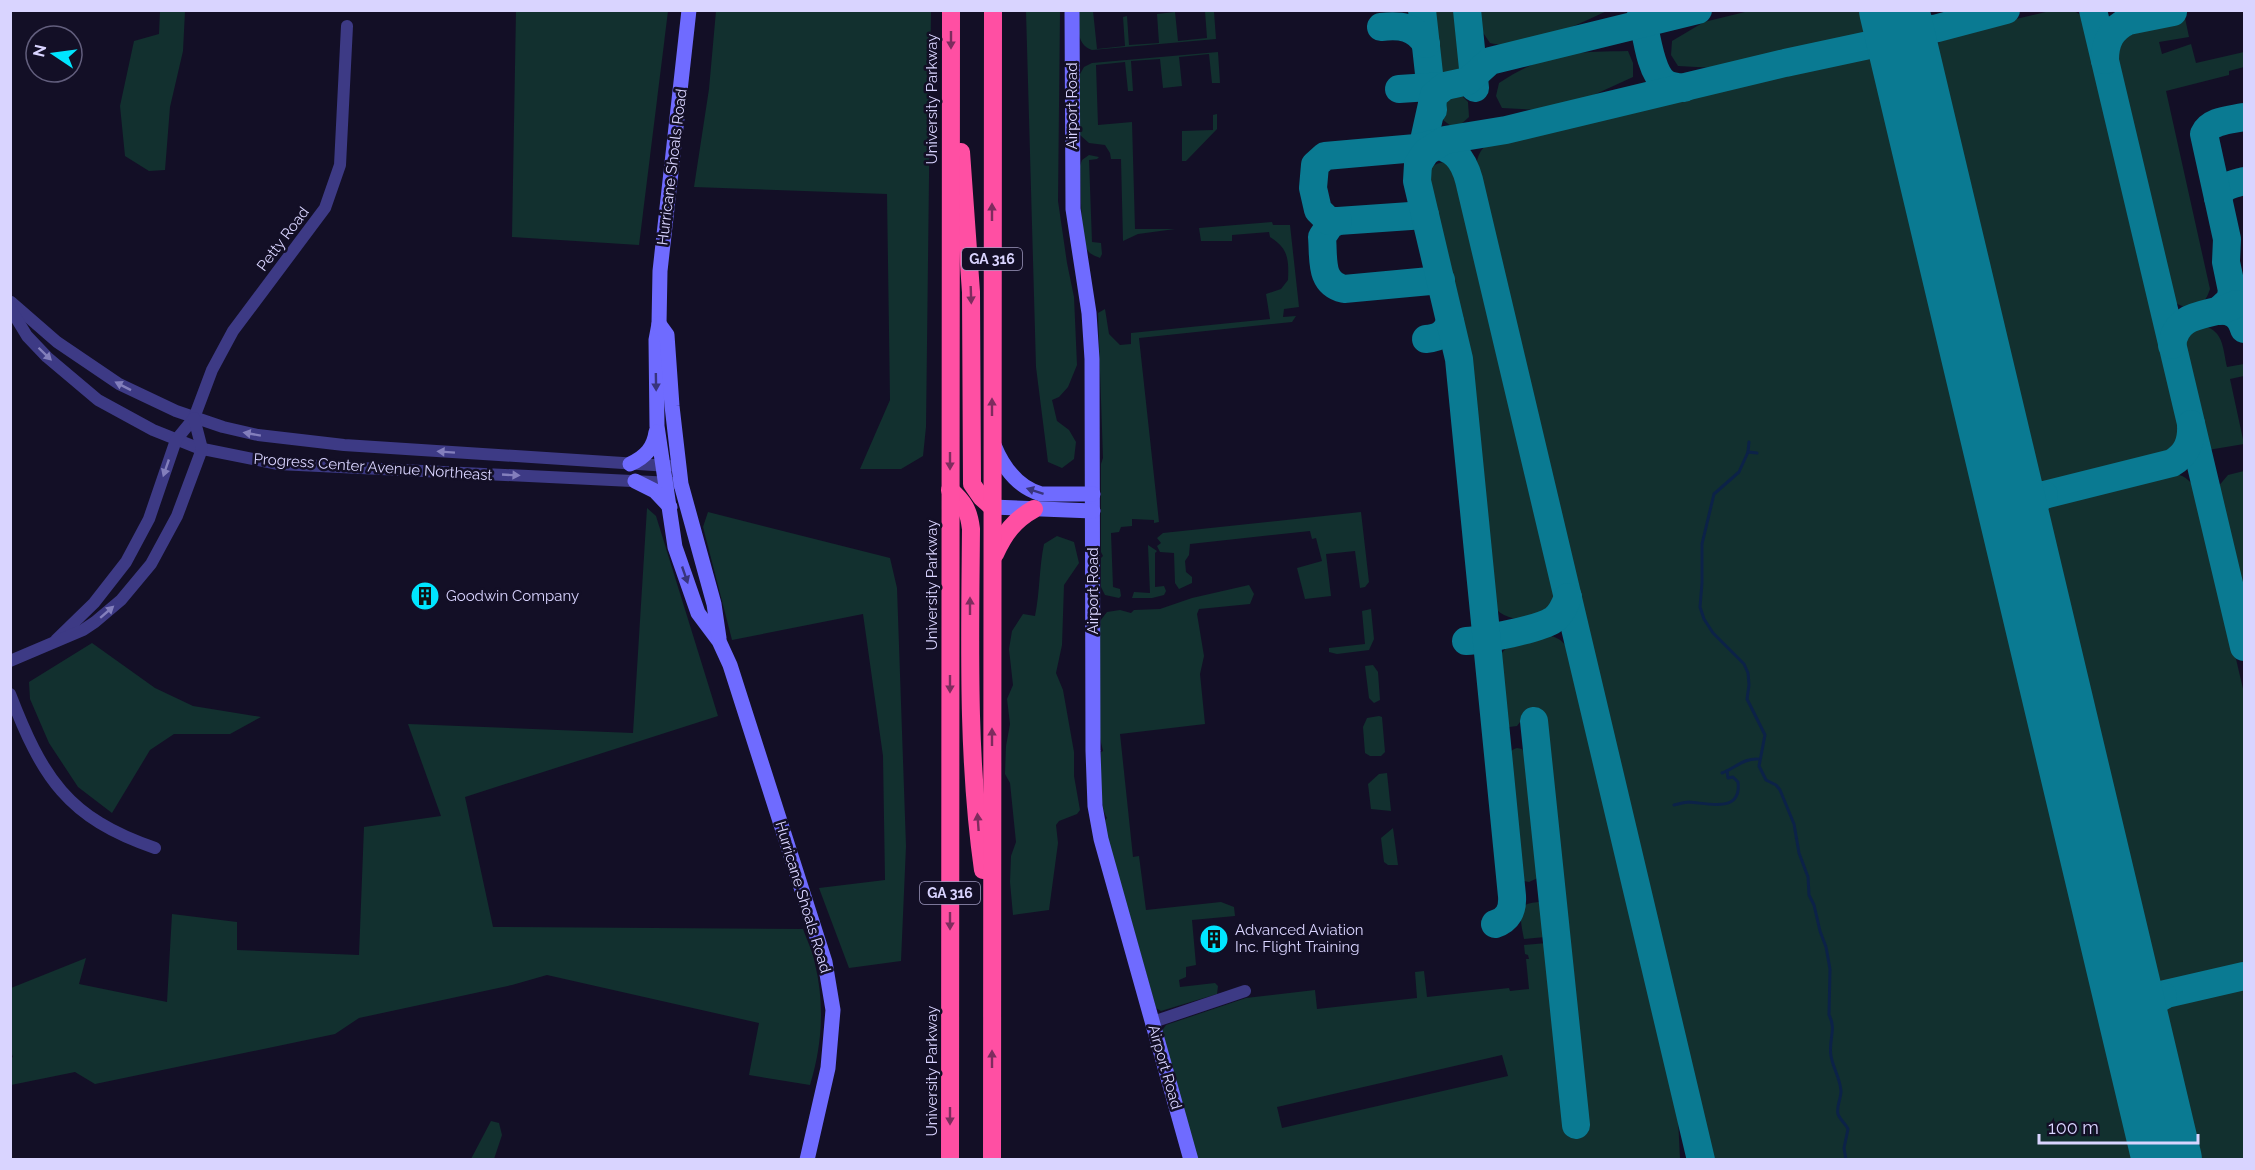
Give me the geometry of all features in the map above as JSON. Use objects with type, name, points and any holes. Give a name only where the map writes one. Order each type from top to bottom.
[{"type":"highway","name":"University Parkway","points":[[950,1160],[951,10]]},
{"type":"highway","name":"GA 316","points":[[992,1160],[993,10]]},
{"type":"highway","points":[[950,70],[958,117],[971,292],[972,484],[992,507]]},
{"type":"highway","points":[[950,490],[969,512],[971,529],[972,734],[979,836],[993,921]]},
{"type":"highway","points":[[992,561],[1009,528],[1016,520],[1034,509]]},
{"type":"street","name":"Hurricane Shoals Road","points":[[671,466],[657,426],[656,340],[659,324],[660,271],[689,10]]},
{"type":"street","name":"Airport Road","points":[[1072,10],[1073,209],[1091,340],[1092,750],[1095,806],[1101,839],[1191,1160]]},
{"type":"street","name":"Petty Road","points":[[56,640],[94,603],[126,562],[149,519],[176,440],[194,418],[212,370],[233,331],[325,208],[340,165],[347,26]]},
{"type":"street","name":"Progress Center Avenue Northeast","points":[[10,301],[66,348],[119,384],[194,418],[247,433],[344,445],[671,466]]},
{"type":"street","name":"Progress Center Avenue Northeast","points":[[10,308],[27,336],[98,400],[176,440],[201,449],[278,464],[674,483]]},
{"type":"street","name":"Hurricane Shoals Road","points":[[659,324],[667,335],[671,466],[674,483],[714,604],[719,641]]},
{"type":"street","points":[[194,418],[201,449]]},
{"type":"street","points":[[630,464],[642,457],[654,444],[657,426]]},
{"type":"street","points":[[992,441],[1005,467],[1018,482],[1033,492],[1093,494]]},
{"type":"street","name":"Petty Road","points":[[10,661],[83,630],[121,600],[151,564],[177,516],[201,449]]},
{"type":"street","points":[[635,481],[655,490],[670,508]]},
{"type":"street","name":"Hurricane Shoals Road","points":[[674,483],[670,508],[675,547],[698,613],[719,641],[730,666],[825,962],[832,1010],[828,1068],[807,1160]]},
{"type":"street","points":[[992,507],[1093,511]]},
{"type":"street","points":[[1060,510],[1077,519],[1093,540]]},
{"type":"street","points":[[10,694],[27,736],[45,771],[69,801],[124,837],[155,848]]},
{"type":"street","points":[[1153,1022],[1245,991]]},
{"type":"green space","points":[[1477,10],[1607,11],[1550,35],[1518,44],[1503,45],[1490,43],[1478,25]]},
{"type":"green space","points":[[160,11],[185,11],[183,51],[170,107],[165,170],[149,171],[125,156],[120,106],[134,41],[159,34]]},
{"type":"green space","points":[[516,11],[668,11],[639,245],[512,237]]},
{"type":"green space","points":[[716,11],[931,11],[926,427],[923,456],[901,469],[860,469],[890,400],[887,194],[694,187],[709,89]]},
{"type":"green space","points":[[1026,11],[1060,11],[1058,201],[1074,297],[1077,365],[1068,387],[1059,397],[1052,400],[1057,421],[1069,430],[1076,442],[1074,459],[1062,468],[1048,462],[1036,367]]},
{"type":"green space","points":[[1079,11],[1093,11],[1097,49],[1125,46],[1123,17],[1127,16],[1129,45],[1159,43],[1157,14],[1175,12],[1178,41],[1207,38],[1205,11],[1214,12],[1216,39],[1092,50],[1080,39]]},
{"type":"green space","points":[[1432,11],[1458,11],[1462,62],[1461,69],[1454,75],[1447,76],[1438,69]]},
{"type":"green space","points":[[1749,11],[1870,11],[1872,20],[1860,36],[1773,57],[1715,68],[1678,66],[1671,55],[1672,41],[1704,22]]},
{"type":"green space","points":[[2050,11],[2075,12],[2086,23],[2182,430],[2175,448],[2163,455],[2042,485],[2031,478],[1931,57],[1936,45],[1948,35]]},
{"type":"green space","points":[[2185,18],[2189,37],[2159,42],[2162,54],[2191,44],[2196,63],[2244,52],[2244,67],[2229,71],[2229,75],[2166,91],[2210,289],[2202,303],[2189,309],[2175,303],[2170,294],[2114,56],[2123,40],[2131,33]]},
{"type":"green space","points":[[1628,51],[1633,63],[1633,77],[1587,98],[1539,110],[1502,108],[1496,96],[1499,83],[1546,60],[1575,53]]},
{"type":"green space","points":[[1218,52],[1220,83],[1212,83],[1209,54],[1179,57],[1182,86],[1163,88],[1160,59],[1131,61],[1133,91],[1128,91],[1125,62],[1096,65],[1098,125],[1132,122],[1135,229],[1175,229],[1138,234],[1123,241],[1121,159],[1111,159],[1105,145],[1089,143],[1080,135],[1080,74],[1084,67],[1092,63]]},
{"type":"green space","points":[[1857,57],[1870,57],[1884,68],[2142,1159],[1709,1159],[1478,179],[1477,164],[1487,144]]},
{"type":"green space","points":[[1452,94],[1460,94],[1468,102],[1469,117],[1459,126],[1451,126],[1443,120],[1442,104]]},
{"type":"green space","points":[[1217,114],[1217,129],[1186,161],[1182,161],[1182,131],[1213,130],[1213,115]]},
{"type":"green space","points":[[1089,155],[1099,157],[1089,160],[1092,242],[1101,243],[1100,258],[1088,251],[1082,223],[1080,166],[1082,160]]},
{"type":"green space","points":[[1447,162],[1455,169],[1462,188],[1555,591],[1544,611],[1526,619],[1506,616],[1489,602],[1464,341],[1427,182],[1432,167]]},
{"type":"green space","points":[[1272,222],[1273,225],[1290,225],[1299,307],[1284,309],[1283,317],[1296,316],[1292,322],[1139,338],[1159,522],[1132,519],[1132,526],[1121,527],[1119,532],[1111,533],[1113,587],[1120,589],[1121,596],[1119,598],[1105,595],[1101,587],[1101,558],[1103,556],[1101,552],[1101,464],[1103,458],[1098,313],[1105,309],[1109,334],[1120,345],[1131,344],[1131,333],[1270,319],[1266,294],[1281,289],[1288,280],[1286,255],[1281,245],[1270,237],[1269,232],[1232,235],[1232,241],[1201,241],[1199,228]]},
{"type":"green space","points":[[2204,326],[2219,337],[2227,367],[2244,364],[2244,376],[2230,379],[2244,444],[2208,450],[2206,448],[2183,349],[2189,333],[2195,328]]},
{"type":"green space","points":[[2244,471],[2244,606],[2217,488],[2228,475]]},
{"type":"green space","points":[[2175,474],[2188,480],[2197,493],[2244,693],[2244,967],[2166,984],[2154,979],[2146,970],[2039,516],[2041,508],[2045,505]]},
{"type":"green space","points":[[647,508],[656,516],[718,716],[465,797],[493,927],[803,929],[814,960],[821,1010],[817,1055],[810,1085],[749,1075],[759,1023],[547,975],[512,985],[359,1018],[335,1034],[95,1084],[75,1072],[11,1085],[11,1058],[13,1057],[10,1049],[11,988],[86,958],[79,984],[167,1002],[172,914],[237,922],[237,950],[359,955],[364,827],[441,816],[408,724],[633,733]]},
{"type":"green space","points":[[708,512],[890,558],[897,588],[906,846],[901,961],[849,968],[819,888],[885,880],[883,756],[863,614],[732,640],[703,527]]},
{"type":"green space","points":[[1361,512],[1369,582],[1365,587],[1360,588],[1355,551],[1326,554],[1331,596],[1305,599],[1297,568],[1322,561],[1316,538],[1312,539],[1310,531],[1190,544],[1189,555],[1185,561],[1186,572],[1192,577],[1192,583],[1179,589],[1175,583],[1174,553],[1160,552],[1157,546],[1161,543],[1157,538],[1163,533]]},
{"type":"green space","points":[[1057,536],[1074,542],[1079,563],[1064,585],[1062,645],[1056,673],[1063,690],[1074,752],[1074,776],[1080,810],[1077,814],[1059,821],[1056,825],[1058,843],[1049,910],[1013,915],[1010,882],[1011,856],[1016,842],[1010,783],[1005,774],[1010,724],[1007,699],[1013,685],[1009,649],[1012,631],[1023,614],[1035,616],[1044,544]]},
{"type":"green space","points":[[1148,545],[1157,551],[1155,553],[1155,587],[1164,586],[1166,591],[1164,595],[1152,598],[1132,598],[1134,592],[1150,593]]},
{"type":"green space","points":[[1249,585],[1254,594],[1250,604],[1199,609],[1197,614],[1204,656],[1200,674],[1205,724],[1120,734],[1133,857],[1139,856],[1146,910],[1221,902],[1234,907],[1235,916],[1192,920],[1196,965],[1186,967],[1186,977],[1179,980],[1180,987],[1215,983],[1218,986],[1217,994],[1161,1011],[1156,1008],[1106,832],[1105,820],[1107,818],[1102,804],[1101,786],[1101,752],[1103,751],[1100,738],[1100,621],[1107,612],[1120,610],[1131,613],[1134,610],[1160,609],[1192,598]]},
{"type":"green space","points":[[1371,609],[1374,639],[1369,650],[1337,654],[1329,652],[1329,648],[1365,644],[1362,611]]},
{"type":"green space","points":[[1543,635],[1550,636],[1565,645],[1573,661],[1668,1060],[1678,1117],[1680,1159],[1196,1159],[1161,1032],[1166,1025],[1246,998],[1315,990],[1317,1009],[1417,998],[1415,972],[1424,971],[1427,997],[1509,988],[1510,991],[1529,989],[1526,959],[1529,959],[1525,954],[1524,945],[1547,943],[1567,1122],[1586,1128],[1575,1018],[1572,1016],[1572,995],[1563,915],[1545,916],[1545,937],[1524,939],[1521,925],[1522,909],[1525,905],[1560,900],[1542,721],[1525,722],[1523,718],[1517,726],[1509,727],[1500,717],[1495,666],[1500,655],[1510,644]],"holes":[[[1502,1055],[1508,1076],[1282,1128],[1277,1107]]]},
{"type":"green space","points":[[92,643],[155,688],[193,706],[261,717],[230,734],[174,734],[150,750],[112,813],[78,787],[49,743],[30,699],[29,682]]},
{"type":"green space","points":[[1373,665],[1378,672],[1380,700],[1374,703],[1369,698],[1365,666]]},
{"type":"green space","points":[[1382,717],[1385,752],[1381,756],[1370,756],[1365,753],[1363,727],[1367,718]]},
{"type":"green space","points":[[1517,748],[1522,749],[1527,757],[1540,877],[1529,882],[1519,880],[1516,871],[1505,769],[1507,756]]},
{"type":"green space","points":[[1387,773],[1391,811],[1371,809],[1368,784],[1379,774]]},
{"type":"green space","points":[[1393,828],[1398,865],[1388,865],[1384,862],[1381,838]]},
{"type":"green space","points":[[2244,986],[2244,1159],[2191,1159],[2160,1028],[2163,1016],[2176,1003]]},
{"type":"green space","points":[[491,1121],[499,1123],[502,1135],[494,1159],[471,1159]]},
{"type":"waterway","points":[[1749,442],[1748,452],[1739,472],[1714,494],[1702,544],[1700,607],[1713,633],[1744,664],[1748,673],[1747,699],[1765,735],[1759,766],[1766,780],[1780,790],[1794,824],[1799,853],[1808,877],[1809,895],[1826,947],[1830,969],[1829,1015],[1832,1025],[1830,1051],[1841,1091],[1838,1114],[1848,1129],[1844,1148],[1846,1160]]},
{"type":"waterway","points":[[1748,452],[1757,453]]},
{"type":"waterway","points":[[1722,773],[1744,762],[1758,759]]},
{"type":"waterway","points":[[1674,805],[1689,802],[1713,805],[1729,803],[1735,799],[1738,782],[1733,777],[1728,778],[1727,771]]},
{"type":"taxiway","points":[[1422,10],[1433,110]]},
{"type":"taxiway","points":[[1467,10],[1475,88]]},
{"type":"taxiway","points":[[1641,10],[1655,69],[1665,83],[1684,88]]},
{"type":"taxiway","points":[[1419,163],[1434,95],[1445,86],[1468,81],[1490,61],[1698,10]]},
{"type":"taxiway","points":[[1898,10],[1913,25],[1934,29],[2006,10]]},
{"type":"taxiway","points":[[2093,10],[2244,647]]},
{"type":"taxiway","points":[[2105,60],[2110,37],[2122,24],[2173,12]]},
{"type":"taxiway","points":[[1381,27],[1394,26],[1412,30],[1426,44]]},
{"type":"taxiway","points":[[1495,924],[1509,914],[1512,896],[1459,359],[1417,181],[1418,164],[1426,152],[1445,140],[1506,130],[1869,45],[1883,47],[1894,53],[1910,74]]},
{"type":"taxiway","points":[[1399,89],[1445,86]]},
{"type":"taxiway","points":[[2218,311],[2230,300],[2232,291],[2226,262],[2227,239],[2204,134],[2216,123],[2244,117]]},
{"type":"taxiway","points":[[1338,221],[1329,221],[1318,210],[1313,188],[1315,165],[1325,156],[1416,148],[1440,142]]},
{"type":"taxiway","points":[[1431,144],[1452,151],[1464,166],[1469,180],[1701,1160]]},
{"type":"taxiway","points":[[2218,198],[2225,188],[2244,181]]},
{"type":"taxiway","points":[[1425,215],[1338,221],[1330,225],[1322,237],[1324,269],[1330,281],[1344,289],[1441,280]]},
{"type":"taxiway","points":[[2172,345],[2175,333],[2188,320],[2236,304]]},
{"type":"taxiway","points":[[2218,311],[2234,314],[2244,329]]},
{"type":"taxiway","points":[[1426,339],[1441,335],[1450,322]]},
{"type":"taxiway","points":[[2003,468],[2020,488],[2031,494],[2044,495],[2172,463],[2188,447],[2191,424]]},
{"type":"taxiway","points":[[2020,540],[2025,514],[2032,504],[2044,495]]},
{"type":"taxiway","points":[[1466,641],[1511,634],[1553,620],[1568,597]]},
{"type":"taxiway","points":[[1534,721],[1576,1125]]},
{"type":"taxiway","points":[[2121,965],[2134,986],[2150,995],[2157,996],[2244,976]]},
{"type":"taxiway","points":[[2139,1041],[2144,1015],[2151,1005],[2163,996]]},
{"type":"runway","points":[[1894,10],[2167,1160]]},
{"type":"place","name":"Goodwin Company","points":[[425,596]]},
{"type":"place","name":"Advanced Aviation Inc. Flight Training","points":[[1214,939]]}]
